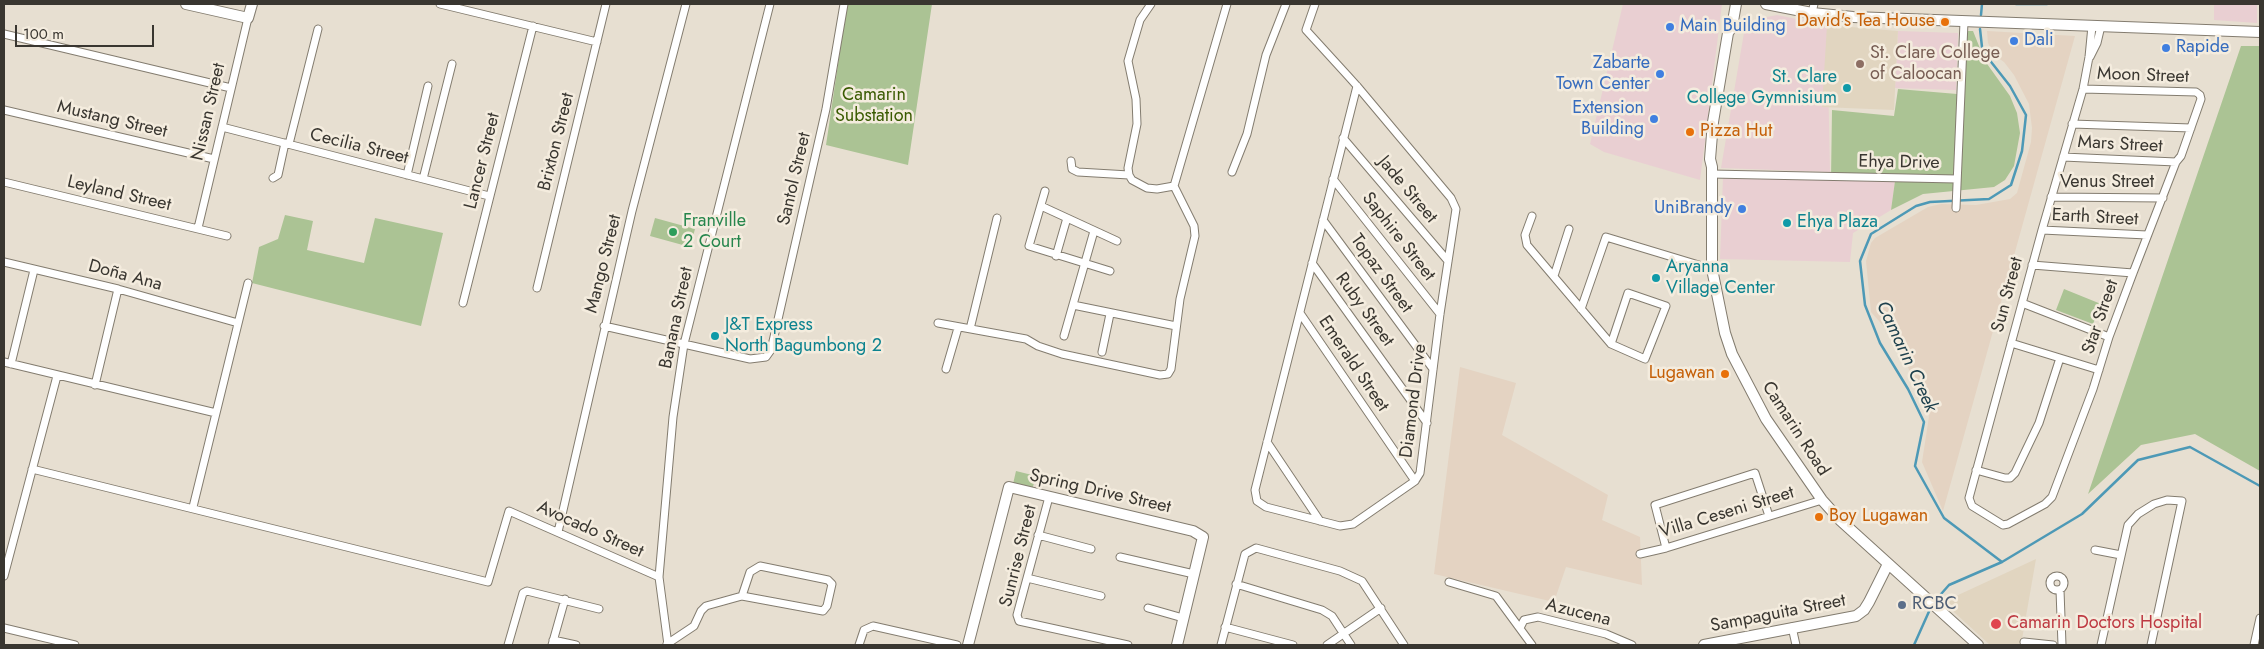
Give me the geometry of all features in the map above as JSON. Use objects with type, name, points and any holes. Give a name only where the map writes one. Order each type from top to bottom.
[{"type":"main road","points":[[186,4],[248,18]]},
{"type":"main road","name":"Nissan Street","points":[[248,18],[252,4]]},
{"type":"main road","name":"Camarin Road","points":[[1736,4],[1732,27],[1728,33],[1713,122],[1710,159],[1712,170],[1712,270],[1725,333],[1742,375],[1766,419],[1822,500],[1840,520],[1978,645]]},
{"type":"main road","points":[[1766,4],[1813,8],[1853,17],[2260,32]]},
{"type":"main road","name":"Spring Drive Street","points":[[968,645],[1009,487],[1200,534],[1203,537],[1203,543],[1177,645]]},
{"type":"main road","name":"Sampaguita Street","points":[[1704,645],[1856,616],[1870,602],[1888,564]]},
{"type":"street","points":[[440,4],[596,42]]},
{"type":"street","name":"Brixton Street","points":[[537,288],[606,4]]},
{"type":"street","name":"Mango Street","points":[[558,532],[604,326],[686,4]]},
{"type":"street","name":"Banana Street","points":[[667,645],[659,577],[673,417],[684,344],[770,4]]},
{"type":"street","name":"Santol Street","points":[[684,344],[750,359],[766,357],[774,343],[826,109],[844,4]]},
{"type":"street","points":[[1151,4],[1140,20],[1128,61],[1136,99],[1137,124],[1128,168],[1132,180],[1147,188],[1157,189],[1174,186]]},
{"type":"street","points":[[938,324],[1026,338],[1038,346],[1062,354],[1160,375],[1168,374],[1171,369],[1176,326],[1195,236],[1194,226],[1174,186],[1227,4]]},
{"type":"street","points":[[1232,172],[1248,134],[1266,55],[1286,4]]},
{"type":"street","points":[[1315,4],[1306,30],[1357,86]]},
{"type":"street","name":"Nissan Street","points":[[198,228],[248,18]]},
{"type":"street","name":"Ehya Drive","points":[[1712,170],[1957,179],[1964,22]]},
{"type":"street","name":"Lancer Street","points":[[463,303],[533,26]]},
{"type":"street","name":"Sun Street","points":[[2002,525],[1969,502],[2032,265],[2083,88],[2089,57],[2096,44],[2097,26]]},
{"type":"street","points":[[273,178],[279,171],[318,29]]},
{"type":"street","points":[[4,34],[231,88]]},
{"type":"street","points":[[423,179],[452,64]]},
{"type":"street","points":[[407,175],[428,86]]},
{"type":"street","name":"Diamond Drive","points":[[1357,86],[1454,203],[1456,214],[1440,314],[1420,473],[1415,481],[1353,524],[1340,526],[1266,507],[1257,501],[1255,490],[1357,86]]},
{"type":"street","name":"Moon Street","points":[[2083,88],[2196,92],[2200,95]]},
{"type":"street","name":"Star Street","points":[[2002,525],[2008,524],[2045,504],[2052,497],[2147,235],[2176,162],[2181,156],[2200,95]]},
{"type":"street","name":"Mustang Street","points":[[4,110],[214,159]]},
{"type":"street","points":[[2072,124],[2191,128]]},
{"type":"street","name":"Cecilia Street","points":[[222,127],[489,196]]},
{"type":"street","name":"Jade Street","points":[[1343,138],[1448,261]]},
{"type":"street","name":"Mars Street","points":[[2063,157],[2176,162]]},
{"type":"street","points":[[1071,161],[1072,170],[1078,172],[1129,175]]},
{"type":"street","name":"Saphire Street","points":[[1333,179],[1440,314]]},
{"type":"street","points":[[1956,208],[1957,179]]},
{"type":"street","name":"Leyland Street","points":[[4,182],[227,236]]},
{"type":"street","points":[[1045,190],[1029,246],[1056,256],[1110,271]]},
{"type":"street","name":"Venus Street","points":[[2051,198],[2163,198]]},
{"type":"street","points":[[1041,206],[1117,241]]},
{"type":"street","points":[[1532,216],[1525,241],[1611,344],[1645,360],[1666,306],[1628,293],[1611,344]]},
{"type":"street","points":[[970,329],[996,218]]},
{"type":"street","points":[[1056,256],[1067,218]]},
{"type":"street","name":"Topaz Street","points":[[1323,220],[1433,369]]},
{"type":"street","points":[[1554,276],[1569,228]]},
{"type":"street","name":"Earth Street","points":[[2042,230],[2147,235]]},
{"type":"street","points":[[1064,336],[1094,231]]},
{"type":"street","points":[[1581,309],[1606,237],[1712,270]]},
{"type":"street","name":"Doña Ana","points":[[4,262],[118,288],[238,323]]},
{"type":"street","name":"Ruby Street","points":[[1312,263],[1427,423]]},
{"type":"street","points":[[2032,265],[2133,273]]},
{"type":"street","points":[[34,270],[7,363],[216,413]]},
{"type":"street","points":[[32,469],[193,507],[248,283]]},
{"type":"street","points":[[95,385],[118,288]]},
{"type":"street","points":[[2022,303],[2109,336]]},
{"type":"street","points":[[1073,305],[1176,326]]},
{"type":"street","name":"Emerald Street","points":[[1300,313],[1415,481]]},
{"type":"street","points":[[1102,352],[1110,314]]},
{"type":"street","points":[[604,326],[684,344]]},
{"type":"street","points":[[946,369],[958,328]]},
{"type":"street","points":[[2011,343],[2099,370]]},
{"type":"street","points":[[1976,470],[2005,478],[2010,478],[2015,473],[2039,423],[2060,358]]},
{"type":"street","points":[[4,576],[7,549],[32,469],[56,376]]},
{"type":"street","points":[[1267,442],[1320,521]]},
{"type":"street","points":[[1666,548],[1655,505],[1755,473],[1769,516]]},
{"type":"street","name":"Sunrise Street","points":[[1049,497],[1017,615],[1019,621],[1128,645]]},
{"type":"street","name":"Villa Ceseni Street","points":[[1640,554],[1666,548],[1822,500]]},
{"type":"street","points":[[2101,645],[2128,525],[2138,514],[2160,502],[2182,501],[2151,645]]},
{"type":"street","name":"Avocado Street","points":[[193,507],[488,582],[509,511],[659,577]]},
{"type":"street","points":[[1038,535],[1091,549]]},
{"type":"street","points":[[1221,645],[1245,554],[1249,550],[1256,548],[1354,576],[1362,581],[1404,645]]},
{"type":"street","points":[[2095,550],[2121,555]]},
{"type":"street","points":[[1120,557],[1194,574]]},
{"type":"street","points":[[667,645],[694,626],[701,611],[706,606],[742,596],[823,611],[827,606],[832,584],[828,580],[760,566],[750,572],[742,596]]},
{"type":"street","points":[[1027,578],[1101,596]]},
{"type":"street","points":[[1449,582],[1496,596],[1532,645]]},
{"type":"street","points":[[1236,584],[1322,610],[1332,616],[1351,645]]},
{"type":"street","points":[[508,645],[522,593],[527,590],[599,609]]},
{"type":"street","points":[[2060,590],[2062,645]]},
{"type":"street","points":[[565,599],[553,642],[576,645]]},
{"type":"street","points":[[1148,608],[1183,618]]},
{"type":"street","points":[[1327,645],[1381,608]]},
{"type":"street","name":"Azucena","points":[[1520,628],[1524,620],[1538,618],[1606,634],[1632,645]]},
{"type":"street","points":[[2254,645],[2260,618]]},
{"type":"street","points":[[859,645],[864,630],[873,626],[957,645]]},
{"type":"street","points":[[1792,627],[1796,645]]},
{"type":"street","points":[[4,628],[76,645]]},
{"type":"street","points":[[1225,628],[1293,645]]},
{"type":"street","points":[[2024,642],[2053,645]]},
{"type":"shaded area","name":"Zabarte Town Center","points":[[1623,4],[1722,4],[1700,180],[1604,152],[1590,144]]},
{"type":"shaded area","points":[[2214,4],[2257,4],[2257,23],[2214,20]]},
{"type":"shaded area","points":[[1777,15],[1827,25],[1830,172],[1721,168],[1745,27],[1762,18]]},
{"type":"shaded area","name":"St. Clare College of Caloocan","points":[[1827,25],[1898,31],[1894,110],[1822,107]]},
{"type":"shaded area","points":[[1898,31],[1958,33],[1956,90],[1895,88]]},
{"type":"shaded area","points":[[1987,31],[2075,36],[1943,511],[1922,462],[1930,410],[1912,378],[1900,345],[1871,312],[1866,261],[1871,243],[1875,238],[1928,207],[1941,204],[1976,205],[2010,199],[2017,193],[2031,142],[2032,128],[2029,104],[2014,75],[2004,62],[1994,55],[1988,43]]},
{"type":"shaded area","points":[[1723,177],[1895,181],[1891,210],[1853,233],[1850,262],[1720,259]]},
{"type":"shaded area","points":[[1460,367],[1516,383],[1502,435],[1608,495],[1602,520],[1640,537],[1642,585],[1566,567],[1554,602],[1434,574]]},
{"type":"shaded area","name":"Camarin Doctors Hospital","points":[[2036,559],[2021,645],[1990,645],[1943,602]]},
{"type":"green space","name":"Camarin Substation","points":[[847,4],[932,4],[908,165],[826,145]]},
{"type":"green space","points":[[1960,31],[1973,31],[1985,61],[2010,96],[2017,113],[2020,133],[2014,166],[2005,180],[1994,187],[1923,194],[1891,210],[1895,181],[1831,179],[1832,110],[1894,116],[1898,89],[1957,94]]},
{"type":"green space","points":[[2241,46],[2260,46],[2260,471],[2195,434],[2141,445],[2088,494]]},
{"type":"green space","points":[[285,215],[313,221],[307,250],[364,263],[375,218],[443,233],[421,326],[252,283],[259,247],[278,239]]},
{"type":"green space","name":"Franville 2 Court","points":[[655,218],[695,229],[690,247],[650,236]]},
{"type":"green space","points":[[2064,289],[2101,304],[2093,324],[2056,310]]},
{"type":"green space","points":[[1016,471],[1036,476],[1032,490],[1013,484]]},
{"type":"waterway","name":"Camarin Creek","points":[[1981,15],[1982,4]]},
{"type":"waterway","name":"Camarin Creek","points":[[2016,4],[2047,4]]},
{"type":"waterway","name":"Camarin Creek","points":[[1980,29],[1982,47],[1988,58],[2010,86],[2026,115],[2022,151],[2011,185],[1989,199],[1930,202],[1916,206],[1871,234],[1860,261],[1865,305],[1880,343],[1908,389],[1924,422],[1915,466],[1944,518],[2002,562]]},
{"type":"waterway","points":[[1934,602],[1949,585],[2002,562],[2082,514],[2138,460],[2190,447],[2260,486]]},
{"type":"waterway","name":"Camarin Creek","points":[[1914,645],[1931,607]]},
{"type":"place","name":"David's Tea House","points":[[1945,22]]},
{"type":"place","name":"Main Building","points":[[1670,27]]},
{"type":"place","name":"Dali","points":[[2014,41]]},
{"type":"place","name":"Rapide","points":[[2166,48]]},
{"type":"place","name":"St. Clare College of Caloocan","points":[[1860,64]]},
{"type":"place","name":"Zabarte Town Center","points":[[1660,74]]},
{"type":"place","name":"St. Clare College Gymnisium","points":[[1847,88]]},
{"type":"place","name":"Extension Building","points":[[1654,119]]},
{"type":"place","name":"Pizza Hut","points":[[1690,132]]},
{"type":"place","name":"UniBrandy","points":[[1742,209]]},
{"type":"place","name":"Ehya Plaza","points":[[1787,223]]},
{"type":"place","name":"Franville 2 Court","points":[[673,232]]},
{"type":"place","name":"Aryanna Village Center","points":[[1656,278]]},
{"type":"place","name":"J&T Express North Bagumbong 2","points":[[715,336]]},
{"type":"place","name":"Lugawan","points":[[1725,374]]},
{"type":"place","name":"Boy Lugawan","points":[[1819,517]]},
{"type":"place","name":"RCBC","points":[[1902,605]]},
{"type":"place","name":"Camarin Doctors Hospital","points":[[1996,624]]}]
